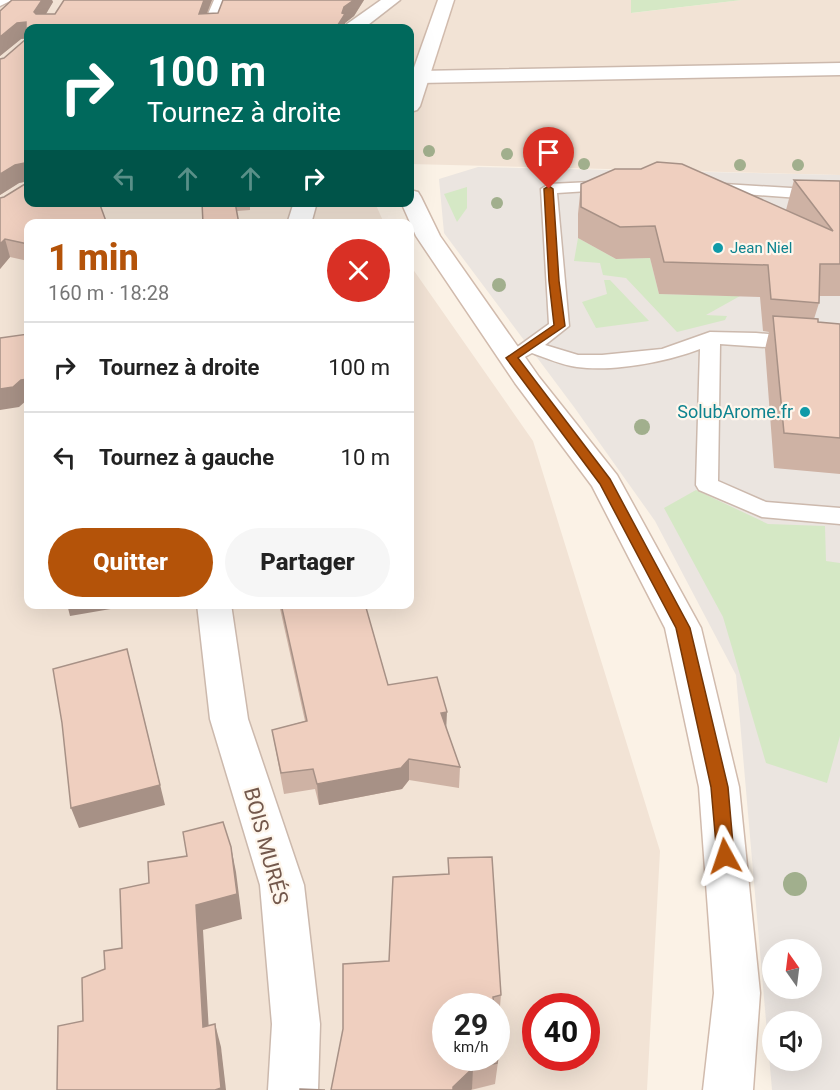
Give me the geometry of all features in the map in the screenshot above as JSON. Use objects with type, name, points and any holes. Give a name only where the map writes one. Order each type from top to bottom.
[{"type":"street","points":[[212,24],[222,0]]},
{"type":"street","points":[[359,24],[392,0]]},
{"type":"street","points":[[414,93],[446,0]]},
{"type":"street","points":[[419,77],[840,69]]},
{"type":"street","points":[[414,206],[428,236],[520,352],[606,482],[683,628],[719,787],[737,993],[728,1090]]},
{"type":"street","name":"BOIS MURÉS","points":[[215,609],[229,719],[282,885],[296,1024],[293,1090]]},
{"type":"lane","points":[[0,2],[6,0]]},
{"type":"lane","points":[[520,352],[559,326],[549,189],[628,186]]},
{"type":"lane","points":[[686,187],[840,196]]},
{"type":"lane","points":[[520,352],[577,361],[602,361],[665,355],[710,338],[756,339],[840,346]]},
{"type":"lane","points":[[710,338],[707,485],[762,509],[840,516]]},
{"type":"shaded area","points":[[0,0],[631,0],[632,13],[742,0],[840,0],[840,175],[414,164],[414,24],[24,24],[24,207],[377,207],[382,219],[24,219],[24,609],[414,609],[414,271],[533,441],[660,851],[647,1090],[0,1090]]},
{"type":"shaded area","points":[[478,167],[840,175],[840,1090],[772,1090],[770,1071],[822,1071],[822,1011],[765,1011],[764,999],[822,999],[822,939],[762,939],[762,975],[736,675],[655,521],[574,407],[444,233],[439,179]]},
{"type":"green space","points":[[631,0],[742,0],[631,13]]},
{"type":"green space","points":[[467,187],[467,208],[457,222],[444,194]]},
{"type":"green space","points":[[578,238],[616,259],[650,258],[659,294],[740,296],[706,315],[727,316],[725,320],[677,332],[626,278],[603,275],[600,263],[574,261]]},
{"type":"green space","points":[[604,280],[610,280],[649,321],[596,328],[582,302],[607,294]]},
{"type":"green space","points":[[696,490],[768,524],[825,526],[826,561],[840,563],[840,736],[827,783],[766,763],[723,617],[664,508]]},
{"type":"building","points":[[12,0],[42,0],[34,12],[36,14],[55,14],[64,0],[204,0],[199,14],[218,13],[223,0],[354,0],[344,7],[342,13],[345,14],[339,24],[26,24],[26,22],[17,23],[0,37],[0,11]]},
{"type":"building","points":[[24,41],[24,163],[15,165],[0,174],[0,59]]},
{"type":"building","name":"Jean Niel","points":[[657,162],[682,164],[833,231],[794,180],[840,181],[840,264],[820,264],[819,303],[771,299],[768,265],[664,262],[655,226],[620,227],[581,207],[581,184],[615,169],[641,169]]},
{"type":"building","points":[[24,185],[24,207],[101,207],[105,219],[24,219],[24,243],[5,239],[0,244],[0,198]]},
{"type":"building","points":[[202,207],[236,207],[238,219],[203,219]]},
{"type":"building","points":[[773,316],[818,319],[818,322],[840,324],[840,438],[784,433]]},
{"type":"building","points":[[24,335],[24,380],[13,387],[0,389],[0,338]]},
{"type":"building","points":[[282,609],[366,609],[388,685],[437,677],[447,712],[441,713],[460,767],[409,759],[401,768],[317,784],[313,769],[281,773],[272,730],[307,721]]},
{"type":"building","points":[[127,649],[160,785],[71,808],[62,723],[53,669]]},
{"type":"building","points":[[223,822],[231,847],[237,894],[196,905],[203,1027],[215,1024],[221,1088],[215,1090],[57,1090],[58,1026],[83,1021],[82,978],[105,969],[104,951],[122,948],[120,889],[149,883],[148,862],[187,856],[183,832]]},
{"type":"building","points":[[492,857],[501,993],[432,993],[432,1071],[470,1071],[453,1087],[453,1090],[331,1090],[343,1029],[343,964],[389,961],[393,877],[449,874],[448,858]]},
{"type":"place","name":"Jean Niel","points":[[718,248]]},
{"type":"place","name":"SolubArome.fr","points":[[805,412]]},
{"type":"route","points":[[549,189],[559,326],[512,358],[606,482],[683,628],[719,787],[725,856]]}]
